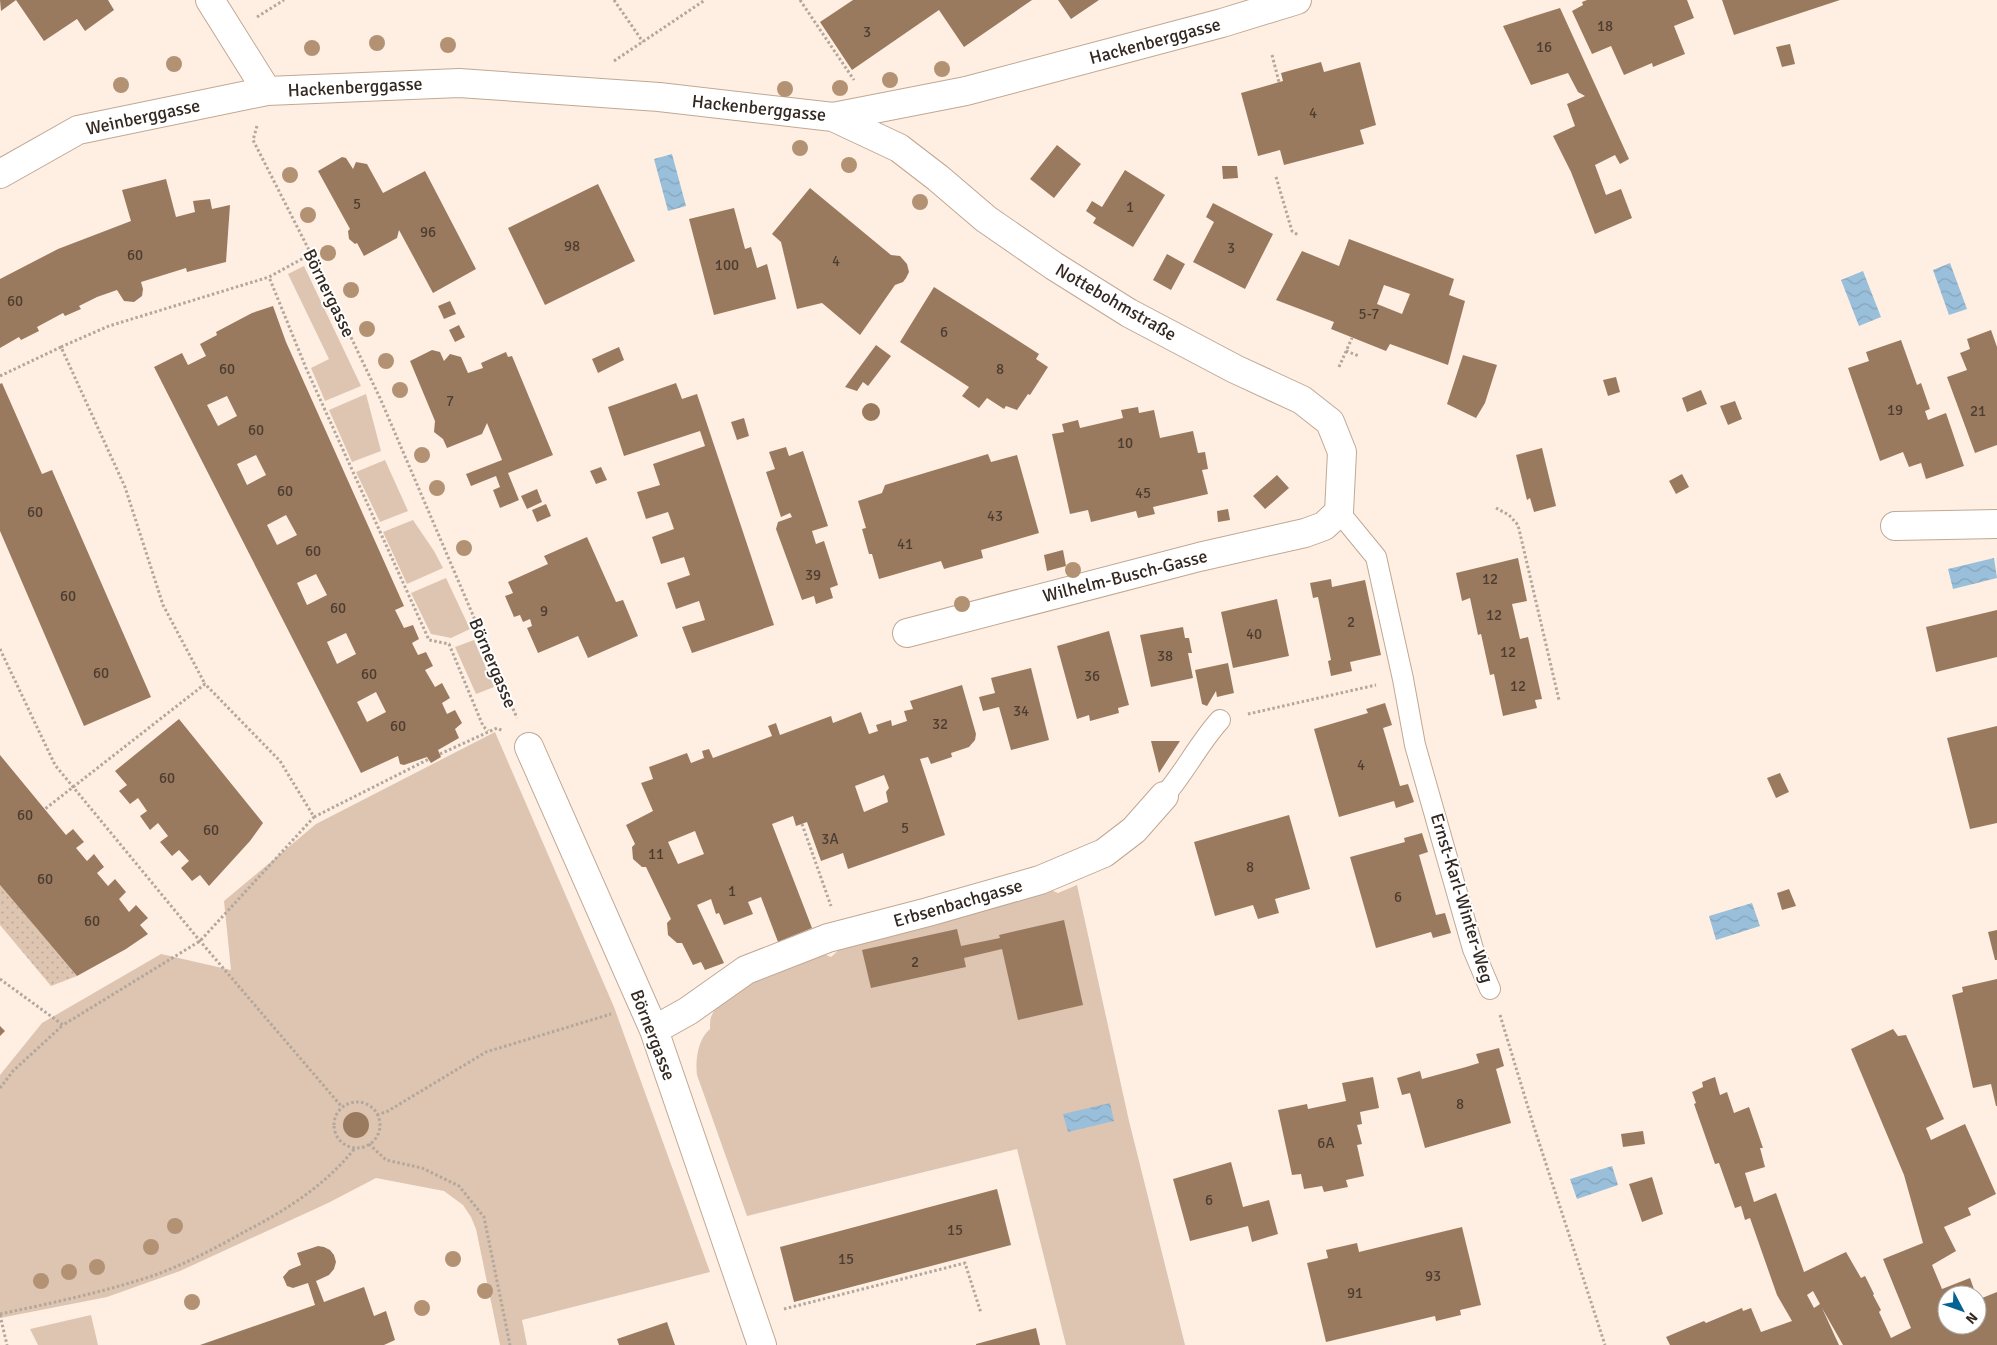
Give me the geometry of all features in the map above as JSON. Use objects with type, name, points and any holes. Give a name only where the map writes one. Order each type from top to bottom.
[{"type":"street","points":[[210,0],[267,91]]},
{"type":"street","name":"Hackenberggasse","points":[[267,91],[460,83],[659,97],[833,117],[966,91],[1222,23],[1297,0]]},
{"type":"street","name":"Weinberggasse","points":[[0,174],[78,130],[267,91]]},
{"type":"street","name":"Nottebohmstraße","points":[[833,117],[899,148],[986,219],[1054,266],[1122,309],[1235,369],[1302,400],[1330,422],[1342,452],[1340,512]]},
{"type":"street","name":"Wilhelm-Busch-Gasse","points":[[908,634],[1200,556],[1305,533],[1324,526],[1340,512]]},
{"type":"street","points":[[1895,526],[1997,524]]},
{"type":"street","name":"Börnergasse","points":[[529,747],[654,1030],[762,1345]]},
{"type":"street","name":"Erbsenbachgasse","points":[[654,1030],[688,1011],[746,970],[828,938],[1040,880],[1104,853],[1134,830],[1164,796]]},
{"type":"lane","name":"Ernst-Karl-Winter-Weg","points":[[1340,512],[1376,557],[1403,679],[1415,745],[1473,949],[1490,989]]},
{"type":"lane","name":"Erbsenbachgasse","points":[[1164,796],[1175,783],[1206,736],[1220,720]]},
{"type":"path","points":[[614,0],[644,42]]},
{"type":"path","points":[[611,64],[705,0]]},
{"type":"path","points":[[800,0],[873,109]]},
{"type":"path","points":[[1272,55],[1280,82]]},
{"type":"path","name":"Börnergasse","points":[[267,91],[253,140],[311,254],[380,398],[529,747]]},
{"type":"path","points":[[1276,177],[1292,232],[1298,234]]},
{"type":"path","points":[[0,376],[109,326],[269,277],[311,254]]},
{"type":"path","points":[[269,277],[306,368],[429,640],[449,644],[484,726],[488,731]]},
{"type":"path","points":[[1339,367],[1352,338]]},
{"type":"path","points":[[61,347],[125,487],[163,605],[205,684],[280,760],[314,817]]},
{"type":"path","points":[[1346,351],[1359,356]]},
{"type":"path","points":[[1496,508],[1509,515],[1518,525],[1559,700]]},
{"type":"path","points":[[0,649],[55,765],[342,1107]]},
{"type":"path","points":[[1220,720],[1403,679]]},
{"type":"path","points":[[45,809],[205,684]]},
{"type":"path","points":[[440,754],[474,738]]},
{"type":"path","points":[[0,1088],[13,1071],[63,1025],[200,940],[314,817],[428,759]]},
{"type":"path","points":[[802,824],[842,934]]},
{"type":"path","points":[[0,979],[63,1025]]},
{"type":"path","name":"Ernst-Karl-Winter-Weg","points":[[1490,989],[1506,1029],[1534,1127],[1546,1158],[1605,1345]]},
{"type":"path","points":[[377,1115],[388,1111],[486,1052],[524,1040],[619,1011],[654,1030]]},
{"type":"path","points":[[7,1345],[0,1315],[90,1294],[156,1274],[218,1246],[275,1216],[322,1182],[355,1148],[369,1144],[378,1134],[380,1127],[377,1115],[368,1105],[361,1102],[348,1103],[342,1107],[334,1120],[336,1135],[341,1142],[355,1148]]},
{"type":"path","points":[[369,1144],[386,1160],[422,1168],[459,1186],[484,1217],[510,1345]]},
{"type":"path","points":[[776,1311],[965,1263],[981,1313]]},
{"type":"shaded area","points":[[304,266],[361,386],[325,401],[311,368],[329,359],[288,274]]},
{"type":"shaded area","points":[[366,394],[381,451],[352,462],[329,410]]},
{"type":"shaded area","points":[[385,460],[408,511],[380,522],[356,472]]},
{"type":"shaded area","points":[[413,520],[443,568],[407,584],[383,532]]},
{"type":"shaded area","points":[[446,578],[470,629],[451,638],[431,634],[411,593]]},
{"type":"shaded area","points":[[474,640],[494,687],[476,694],[455,647]]},
{"type":"shaded area","points":[[495,732],[614,1007],[710,1272],[522,1320],[527,1345],[500,1345],[476,1229],[463,1205],[444,1191],[376,1178],[328,1203],[180,1271],[107,1297],[0,1318],[0,1075],[42,1023],[161,954],[231,970],[224,901],[316,824]]},
{"type":"shaded area","points":[[0,885],[77,976],[51,986],[0,925]]},
{"type":"shaded area","points":[[1077,885],[1129,1121],[1185,1345],[1066,1345],[1017,1149],[747,1216],[697,1075],[696,1063],[700,1044],[710,1029],[711,1017],[718,1005],[744,986],[776,970],[821,953],[831,957],[843,946],[1046,888],[1058,893]]},
{"type":"shaded area","points":[[91,1315],[98,1345],[38,1345],[30,1329]]},
{"type":"water","points":[[672,154],[686,206],[668,211],[654,159]]},
{"type":"water","points":[[1950,263],[1967,309],[1949,315],[1933,270]]},
{"type":"water","points":[[1863,271],[1881,317],[1859,326],[1841,280]]},
{"type":"water","points":[[1994,558],[1997,578],[1953,589],[1948,569]]},
{"type":"water","points":[[1752,903],[1760,926],[1716,940],[1709,916]]},
{"type":"water","points":[[1110,1103],[1114,1121],[1068,1132],[1063,1114]]},
{"type":"water","points":[[1612,1166],[1618,1185],[1577,1199],[1570,1179]]},
{"type":"building","points":[[0,0],[16,0],[1,11]]},
{"type":"building","points":[[16,0],[108,0],[114,10],[85,31],[77,19],[44,41]]},
{"type":"building","points":[[853,0],[1032,0],[964,47],[939,10],[852,70],[820,22]]},
{"type":"building","points":[[1058,0],[1099,0],[1071,19]]},
{"type":"building","points":[[1587,0],[1687,0],[1694,18],[1674,26],[1685,54],[1653,67],[1652,63],[1624,75],[1611,46],[1592,54],[1572,11],[1583,5],[1582,2]]},
{"type":"building","points":[[1722,0],[1840,0],[1734,35]]},
{"type":"building","points":[[1560,8],[1629,159],[1620,164],[1615,155],[1595,165],[1606,195],[1621,189],[1632,218],[1595,234],[1571,172],[1553,136],[1575,126],[1567,104],[1585,96],[1578,92],[1568,73],[1531,85],[1503,26]]},
{"type":"building","points":[[1790,44],[1795,64],[1782,67],[1776,47]]},
{"type":"building","points":[[1321,62],[1324,72],[1360,62],[1376,125],[1360,130],[1364,144],[1284,165],[1280,150],[1258,156],[1241,93],[1283,81],[1281,73]]},
{"type":"building","points":[[1057,145],[1081,164],[1054,198],[1030,179]]},
{"type":"building","points":[[342,157],[346,158],[353,169],[356,162],[367,164],[383,193],[425,171],[476,269],[433,293],[399,230],[397,238],[364,256],[357,243],[355,244],[349,239],[348,231],[350,229],[318,171]]},
{"type":"building","points":[[1222,166],[1237,166],[1238,178],[1223,179]]},
{"type":"building","points":[[1125,170],[1165,195],[1133,247],[1093,223],[1096,218],[1086,211],[1092,201],[1102,207]]},
{"type":"building","points":[[166,179],[176,217],[195,212],[193,201],[210,199],[212,209],[230,205],[226,262],[187,272],[186,268],[141,282],[142,296],[134,302],[124,301],[117,290],[97,297],[79,306],[81,309],[65,316],[63,313],[37,327],[39,331],[21,340],[19,337],[0,348],[0,279],[58,249],[131,221],[122,190]]},
{"type":"building","points":[[598,184],[635,261],[545,305],[508,228]]},
{"type":"building","points":[[810,188],[891,255],[900,256],[907,264],[909,272],[906,278],[903,282],[895,285],[860,335],[822,303],[797,309],[781,242],[772,234]]},
{"type":"building","points":[[1213,203],[1273,234],[1245,289],[1193,262],[1214,222],[1206,217]]},
{"type":"building","points":[[734,208],[745,249],[751,247],[757,268],[767,264],[776,299],[714,315],[689,219]]},
{"type":"building","points":[[1349,239],[1454,279],[1449,295],[1465,301],[1448,365],[1390,344],[1386,351],[1331,329],[1334,322],[1276,300],[1302,251],[1339,266]],"holes":[[[1384,285],[1410,294],[1402,314],[1377,304]]]},
{"type":"building","points":[[1167,254],[1185,264],[1171,290],[1153,280]]},
{"type":"building","points":[[934,287],[1039,354],[1036,359],[1048,367],[1030,395],[1028,394],[1017,410],[1006,406],[1004,409],[987,398],[979,408],[962,396],[969,387],[900,342]]},
{"type":"building","points":[[450,301],[456,314],[444,319],[438,306]]},
{"type":"building","points":[[273,306],[286,342],[404,606],[395,610],[404,628],[413,625],[419,639],[412,643],[418,655],[426,652],[433,666],[425,670],[435,687],[442,683],[450,698],[442,703],[447,714],[455,710],[462,723],[455,729],[459,738],[438,750],[441,757],[431,763],[427,757],[404,765],[400,764],[398,756],[361,773],[154,367],[182,353],[188,365],[206,356],[200,344],[217,335],[216,332],[252,313]],"holes":[[[227,396],[237,416],[218,426],[207,405]],[[256,455],[266,475],[247,485],[237,464]],[[286,515],[297,535],[277,545],[267,525]],[[316,574],[327,595],[307,605],[297,583]],[[346,633],[356,654],[337,664],[327,642]],[[376,692],[386,712],[367,722],[357,702]]]},
{"type":"building","points":[[459,325],[465,337],[455,342],[449,330]]},
{"type":"building","points":[[1991,330],[1997,347],[1997,445],[1975,453],[1947,377],[1967,370],[1960,353],[1970,349],[1967,339]]},
{"type":"building","points":[[1901,340],[1917,385],[1921,383],[1930,409],[1925,411],[1928,420],[1946,413],[1964,466],[1926,479],[1921,463],[1909,467],[1903,452],[1880,461],[1848,368],[1869,361],[1866,352]]},
{"type":"building","points":[[876,345],[891,356],[868,386],[863,382],[857,391],[845,387]]},
{"type":"building","points":[[619,347],[624,360],[598,373],[592,359]]},
{"type":"building","points":[[432,350],[440,352],[444,361],[450,354],[461,357],[468,373],[483,368],[481,363],[506,352],[508,357],[512,356],[553,455],[508,473],[519,500],[500,508],[493,490],[500,487],[496,476],[471,486],[466,474],[502,460],[487,423],[482,434],[447,448],[443,439],[434,432],[435,421],[410,361]]},
{"type":"building","points":[[1463,355],[1497,365],[1485,403],[1476,418],[1447,404]]},
{"type":"building","points":[[1616,377],[1620,392],[1608,396],[1603,380]]},
{"type":"building","points":[[2,383],[42,474],[52,470],[151,697],[84,726],[0,531],[0,384]]},
{"type":"building","points":[[676,383],[682,399],[697,394],[774,625],[692,653],[682,627],[705,620],[699,601],[676,609],[667,583],[690,575],[684,557],[661,564],[652,537],[674,529],[668,512],[646,519],[637,492],[660,485],[653,464],[705,446],[700,431],[624,456],[608,407]]},
{"type":"building","points":[[1701,390],[1707,404],[1687,412],[1682,398]]},
{"type":"building","points":[[1735,401],[1742,419],[1728,425],[1720,406]]},
{"type":"building","points":[[871,403],[877,406],[880,412],[877,418],[871,421],[865,418],[862,412],[865,406]]},
{"type":"building","points":[[1138,407],[1139,413],[1154,410],[1160,438],[1193,431],[1198,453],[1205,452],[1208,469],[1202,470],[1208,494],[1153,507],[1155,514],[1138,518],[1136,511],[1091,522],[1088,510],[1070,514],[1052,434],[1064,432],[1062,424],[1078,420],[1080,428],[1123,418],[1121,410]]},
{"type":"building","points":[[744,418],[749,436],[737,440],[731,422]]},
{"type":"building","points":[[786,447],[789,456],[803,451],[828,526],[812,531],[816,544],[824,541],[838,585],[830,588],[833,598],[816,604],[814,596],[802,600],[776,529],[778,522],[792,517],[790,513],[781,517],[766,472],[775,469],[769,452]]},
{"type":"building","points":[[1542,448],[1556,506],[1534,512],[1530,498],[1527,500],[1516,455]]},
{"type":"building","points":[[988,454],[991,462],[1017,455],[1039,533],[981,550],[983,558],[944,569],[941,561],[879,579],[862,529],[866,528],[858,501],[882,493],[885,485]]},
{"type":"building","points":[[601,467],[607,480],[596,484],[590,471]]},
{"type":"building","points":[[1682,474],[1689,487],[1676,494],[1669,481]]},
{"type":"building","points":[[1277,475],[1289,488],[1265,509],[1253,496]]},
{"type":"building","points":[[537,489],[542,502],[527,509],[521,496]]},
{"type":"building","points":[[546,504],[551,516],[537,522],[532,510]]},
{"type":"building","points":[[1228,509],[1230,520],[1218,522],[1217,511]]},
{"type":"building","points":[[587,537],[616,602],[623,600],[638,636],[588,658],[578,636],[538,653],[527,628],[532,626],[530,619],[523,622],[520,615],[514,617],[505,596],[513,593],[508,582],[548,564],[544,556]]},
{"type":"building","points":[[1063,550],[1066,566],[1047,571],[1044,555]]},
{"type":"building","points":[[1518,558],[1527,601],[1512,604],[1520,639],[1528,637],[1542,699],[1535,700],[1537,708],[1503,716],[1494,674],[1490,675],[1481,634],[1478,635],[1470,598],[1462,601],[1456,573]]},
{"type":"building","points":[[1331,579],[1332,587],[1365,580],[1381,655],[1350,662],[1352,671],[1331,676],[1328,661],[1331,660],[1318,597],[1313,598],[1310,583]]},
{"type":"building","points":[[1277,599],[1289,656],[1233,668],[1221,612]]},
{"type":"building","points":[[1997,610],[1997,657],[1936,672],[1926,627]]},
{"type":"building","points":[[1183,627],[1185,638],[1189,638],[1192,653],[1188,653],[1193,678],[1151,687],[1140,635]]},
{"type":"building","points":[[1109,631],[1129,705],[1118,708],[1119,713],[1090,721],[1089,715],[1077,719],[1057,646]]},
{"type":"building","points":[[1228,663],[1234,693],[1217,697],[1216,691],[1207,706],[1202,704],[1195,670]]},
{"type":"building","points":[[1031,668],[1049,740],[1011,750],[999,707],[983,711],[979,697],[995,693],[991,678]]},
{"type":"building","points":[[962,685],[976,734],[975,740],[969,747],[951,753],[952,757],[931,764],[928,757],[920,759],[945,835],[848,869],[843,853],[821,861],[807,822],[796,826],[793,816],[772,824],[812,928],[778,942],[761,897],[748,902],[753,914],[724,925],[719,913],[716,914],[711,899],[697,905],[724,963],[705,970],[701,962],[693,965],[682,943],[677,943],[668,935],[667,923],[671,919],[646,867],[642,867],[633,859],[632,847],[635,844],[626,825],[653,811],[641,783],[653,779],[649,767],[687,753],[691,763],[704,758],[702,751],[709,749],[713,758],[772,736],[768,726],[776,723],[780,735],[831,716],[833,723],[861,712],[869,734],[878,731],[876,725],[891,720],[892,726],[907,721],[904,711],[913,709],[910,701]],"holes":[[[884,775],[889,788],[886,792],[888,802],[864,812],[855,786]],[[695,831],[704,854],[678,864],[668,842]]]},
{"type":"building","points":[[1385,703],[1392,725],[1383,728],[1400,786],[1408,784],[1414,802],[1396,808],[1394,801],[1339,817],[1314,729],[1368,713],[1366,709]]},
{"type":"building","points":[[179,719],[263,823],[250,841],[209,886],[200,875],[192,881],[181,868],[189,861],[179,850],[172,856],[160,842],[168,836],[158,823],[150,830],[140,816],[147,811],[138,798],[130,804],[119,791],[127,785],[115,771]]},
{"type":"building","points":[[1997,726],[1997,823],[1970,829],[1947,738]]},
{"type":"building","points":[[1151,741],[1180,741],[1159,773]]},
{"type":"building","points":[[0,755],[66,835],[73,829],[84,842],[76,848],[87,861],[94,854],[104,867],[97,873],[108,886],[115,879],[126,892],[119,899],[129,912],[136,905],[148,918],[140,925],[148,934],[126,949],[77,976],[0,885]]},
{"type":"building","points":[[1780,773],[1789,792],[1776,798],[1767,778]]},
{"type":"building","points":[[1289,815],[1310,889],[1275,899],[1279,913],[1258,919],[1253,905],[1215,916],[1194,842]]},
{"type":"building","points":[[1422,833],[1428,852],[1419,855],[1436,915],[1445,913],[1451,933],[1433,938],[1431,932],[1376,948],[1350,857],[1405,842],[1404,838]]},
{"type":"building","points":[[1789,889],[1796,906],[1782,910],[1777,893]]},
{"type":"building","points":[[1064,920],[1083,1005],[1018,1020],[1002,949],[964,958],[966,967],[871,988],[862,950],[957,929],[961,946],[1000,938],[999,935]]},
{"type":"building","points":[[1997,930],[1997,960],[1995,960],[1988,932]]},
{"type":"building","points":[[1997,979],[1996,1106],[1991,1084],[1973,1088],[1952,995],[1963,992],[1962,987]]},
{"type":"building","points":[[0,1026],[5,1031],[0,1036]]},
{"type":"building","points":[[1893,1029],[1898,1036],[1906,1035],[1944,1119],[1926,1128],[1931,1140],[1965,1124],[1996,1194],[1968,1208],[1971,1215],[1944,1227],[1956,1251],[1932,1265],[1940,1285],[1937,1285],[1937,1335],[1987,1335],[1987,1296],[1997,1292],[1997,1345],[1843,1345],[1822,1308],[1839,1345],[1670,1345],[1666,1337],[1742,1308],[1743,1311],[1751,1308],[1761,1332],[1792,1321],[1777,1295],[1750,1218],[1745,1220],[1741,1206],[1735,1208],[1719,1163],[1715,1164],[1694,1104],[1696,1103],[1692,1092],[1703,1087],[1702,1082],[1715,1077],[1720,1095],[1727,1092],[1734,1113],[1749,1107],[1763,1148],[1760,1148],[1765,1167],[1745,1173],[1754,1202],[1776,1193],[1804,1272],[1846,1252],[1861,1278],[1865,1276],[1881,1310],[1879,1312],[1891,1338],[1911,1328],[1883,1259],[1923,1243],[1904,1175],[1851,1049]],"holes":[[[1813,1291],[1820,1304],[1814,1308],[1807,1295]]]},
{"type":"building","points":[[1499,1048],[1504,1066],[1496,1069],[1511,1123],[1425,1148],[1410,1093],[1402,1095],[1397,1078],[1420,1071],[1422,1079],[1466,1067],[1479,1063],[1476,1054]]},
{"type":"building","points":[[1373,1077],[1379,1108],[1360,1112],[1362,1124],[1357,1125],[1362,1144],[1357,1145],[1364,1176],[1346,1180],[1348,1187],[1324,1192],[1322,1186],[1304,1189],[1301,1174],[1292,1175],[1278,1110],[1307,1104],[1308,1109],[1346,1101],[1342,1083]]},
{"type":"building","points":[[356,1112],[365,1116],[369,1125],[365,1134],[356,1138],[347,1134],[343,1125],[347,1116]]},
{"type":"building","points":[[1643,1131],[1645,1144],[1623,1147],[1621,1134]]},
{"type":"building","points":[[1231,1162],[1243,1207],[1269,1200],[1278,1234],[1252,1242],[1248,1226],[1190,1241],[1173,1179]]},
{"type":"building","points":[[1652,1177],[1663,1214],[1642,1222],[1629,1184]]},
{"type":"building","points":[[997,1189],[1011,1245],[794,1302],[780,1247]]},
{"type":"building","points":[[1462,1227],[1481,1305],[1460,1310],[1461,1315],[1436,1321],[1435,1316],[1326,1342],[1307,1263],[1328,1258],[1326,1250],[1357,1243],[1359,1252]]},
{"type":"building","points":[[318,1246],[330,1250],[336,1262],[334,1269],[329,1275],[316,1281],[324,1302],[364,1287],[374,1316],[386,1311],[395,1340],[384,1345],[200,1345],[315,1305],[308,1283],[293,1288],[287,1286],[283,1277],[289,1270],[301,1265],[297,1253]]},
{"type":"building","points":[[1970,1278],[1972,1285],[1952,1285]]},
{"type":"building","points":[[667,1322],[675,1345],[619,1345],[617,1339]]},
{"type":"building","points":[[1036,1328],[1040,1345],[976,1345],[976,1344]]}]
